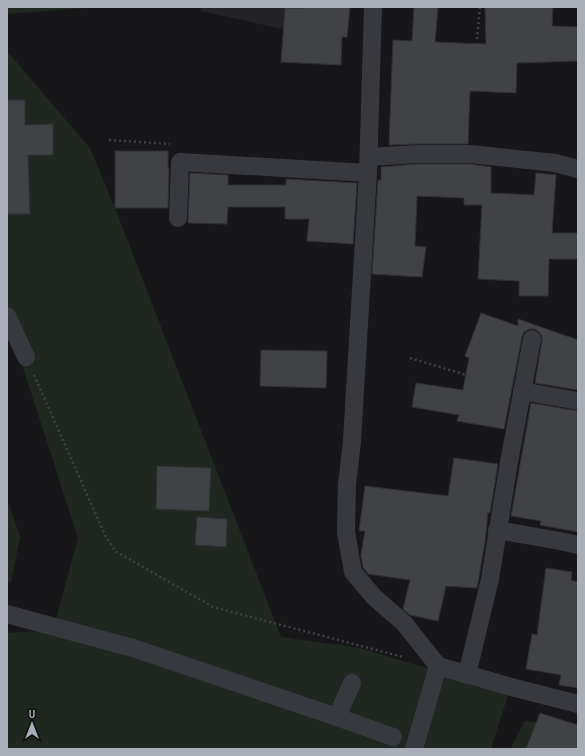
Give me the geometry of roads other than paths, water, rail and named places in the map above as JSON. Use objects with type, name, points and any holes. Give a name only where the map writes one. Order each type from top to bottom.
[{"type":"street","points":[[373,7],[369,165],[352,441],[347,485],[346,532],[354,572],[374,597],[404,623],[438,666],[578,704]]},
{"type":"street","points":[[178,218],[180,162],[369,165],[418,154],[471,154],[555,163],[578,169]]},
{"type":"street","points":[[7,316],[26,357]]},
{"type":"street","points":[[467,675],[490,579],[497,530],[532,339]]},
{"type":"street","points":[[522,391],[578,401]]},
{"type":"street","points":[[497,530],[578,545]]},
{"type":"street","points":[[7,614],[133,648],[394,737]]},
{"type":"street","points":[[414,749],[438,666]]},
{"type":"street","points":[[338,717],[352,683]]}]
